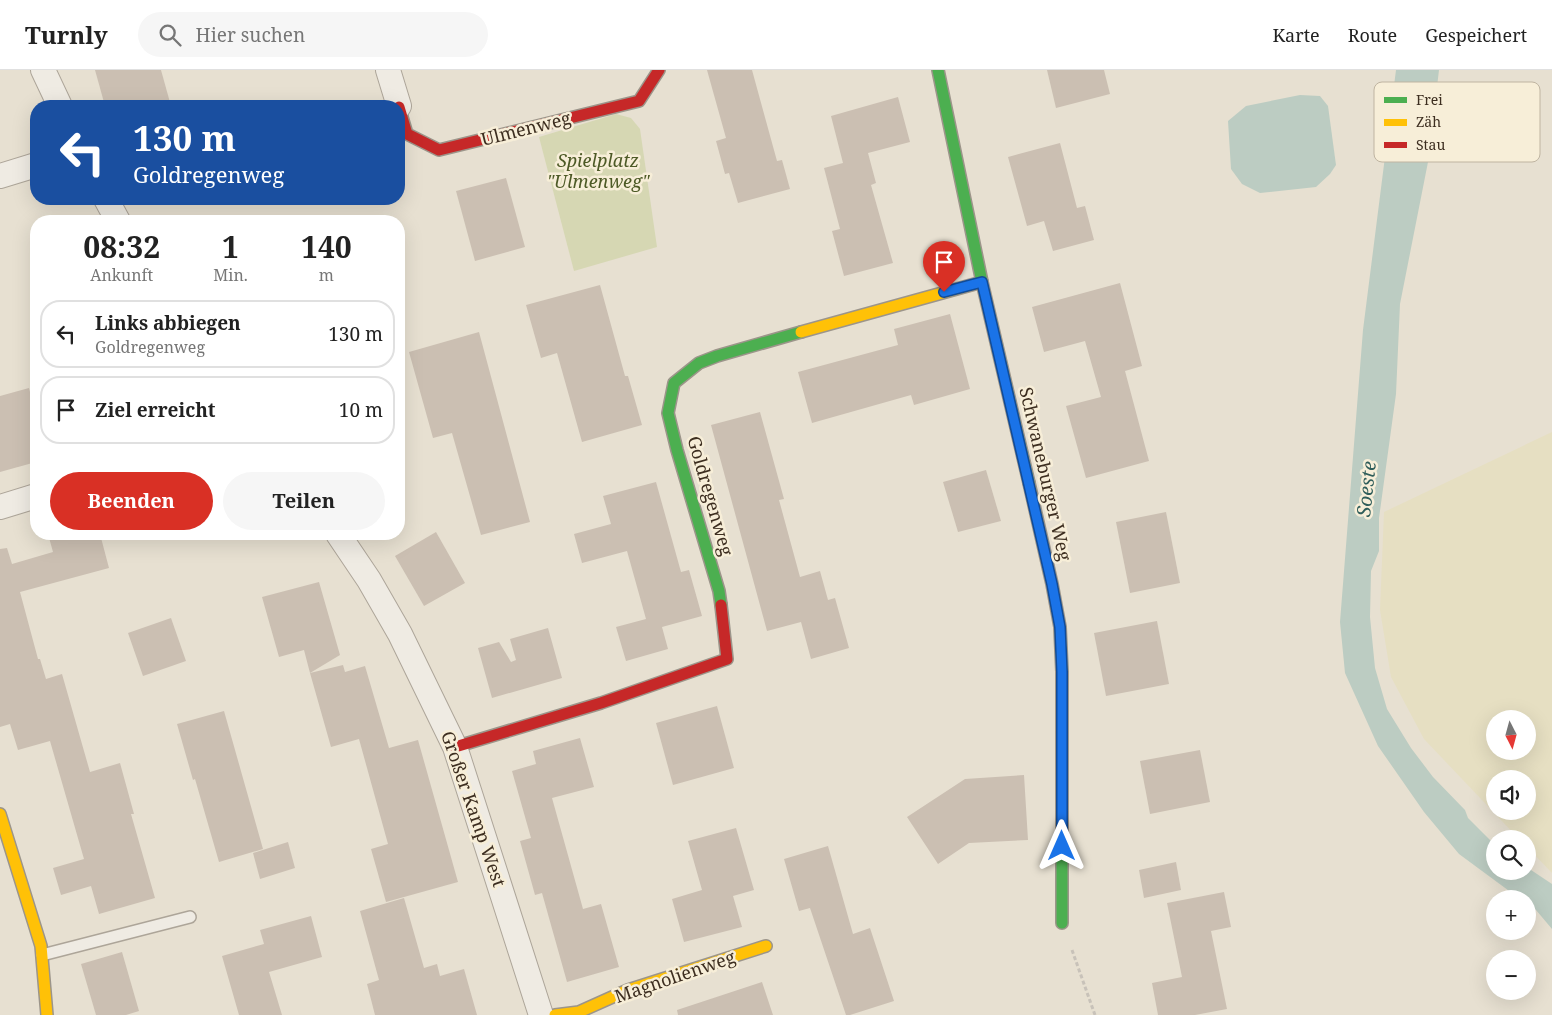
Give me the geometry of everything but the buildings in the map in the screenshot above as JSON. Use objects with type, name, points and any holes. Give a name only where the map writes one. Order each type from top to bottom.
[{"type":"street","points":[[42,70],[57,100]]},
{"type":"street","name":"Ulmenweg","points":[[388,70],[397,100]]},
{"type":"street","name":"Ulmenweg","points":[[405,127],[407,134],[439,150],[639,101],[659,70]]},
{"type":"street","name":"Schwaneburger Weg","points":[[938,70],[982,282],[1050,574],[1060,627],[1062,672],[1062,923]]},
{"type":"street","points":[[0,176],[30,167]]},
{"type":"street","name":"Goldregenweg","points":[[455,747],[601,703],[727,659],[719,591],[677,450],[668,413],[674,383],[699,363],[717,356],[982,282]]},
{"type":"street","points":[[0,507],[30,498]]},
{"type":"street","name":"Großer Kamp West","points":[[342,540],[369,580],[400,634],[455,747],[542,1015]]},
{"type":"street","points":[[0,814],[41,946],[47,1015]]},
{"type":"street","name":"Magnolienweg","points":[[555,1015],[579,1012],[628,990],[766,946]]},
{"type":"lane","points":[[42,955],[190,917]]},
{"type":"path","points":[[1062,923],[1095,1015]]},
{"type":"shaded area","points":[[1552,432],[1552,873],[1536,856],[1536,830],[1510,830],[1501,820],[1536,820],[1536,770],[1486,770],[1486,804],[1424,739],[1391,677],[1380,610],[1384,512]]},
{"type":"green space","name":"Spielplatz \"Ulmenweg\"","points":[[616,114],[631,118],[640,129],[657,247],[574,271],[539,137]]},
{"type":"water","points":[[1396,70],[1439,70],[1438,82],[1394,82]]},
{"type":"water","points":[[1300,95],[1320,96],[1328,106],[1336,165],[1330,174],[1316,187],[1260,193],[1242,184],[1231,169],[1228,121],[1246,106]]},
{"type":"water","name":"Soeste","points":[[1384,162],[1428,162],[1400,304],[1396,394],[1379,518],[1379,551],[1371,571],[1370,617],[1375,668],[1387,709],[1411,748],[1433,777],[1465,810],[1468,818],[1486,836],[1486,874],[1459,854],[1424,812],[1378,746],[1345,673],[1340,622],[1363,330]]},
{"type":"water","points":[[1536,873],[1552,884],[1552,929],[1536,910],[1536,890],[1508,890],[1494,880],[1536,880]]},
{"type":"traffic: fast","points":[[938,70],[982,282],[1029,483]]},
{"type":"traffic: fast","points":[[721,605],[719,591],[677,450],[668,413],[674,383],[699,363],[801,332]]},
{"type":"traffic: fast","points":[[1062,731],[1062,923]]},
{"type":"traffic: slow","points":[[801,332],[982,282]]},
{"type":"traffic: slow","points":[[1029,483],[1060,627],[1062,731]]},
{"type":"traffic: slow","points":[[0,814],[41,946],[47,1015]]},
{"type":"traffic: slow","points":[[555,1015],[579,1012],[628,990],[766,946]]},
{"type":"traffic: jam","points":[[405,127],[407,134],[439,150],[639,101],[659,70]]},
{"type":"traffic: jam","points":[[455,747],[601,703],[727,659],[721,605]]},
{"type":"route","points":[[944,292],[982,282],[1052,584],[1060,627],[1062,672],[1062,846]]}]
